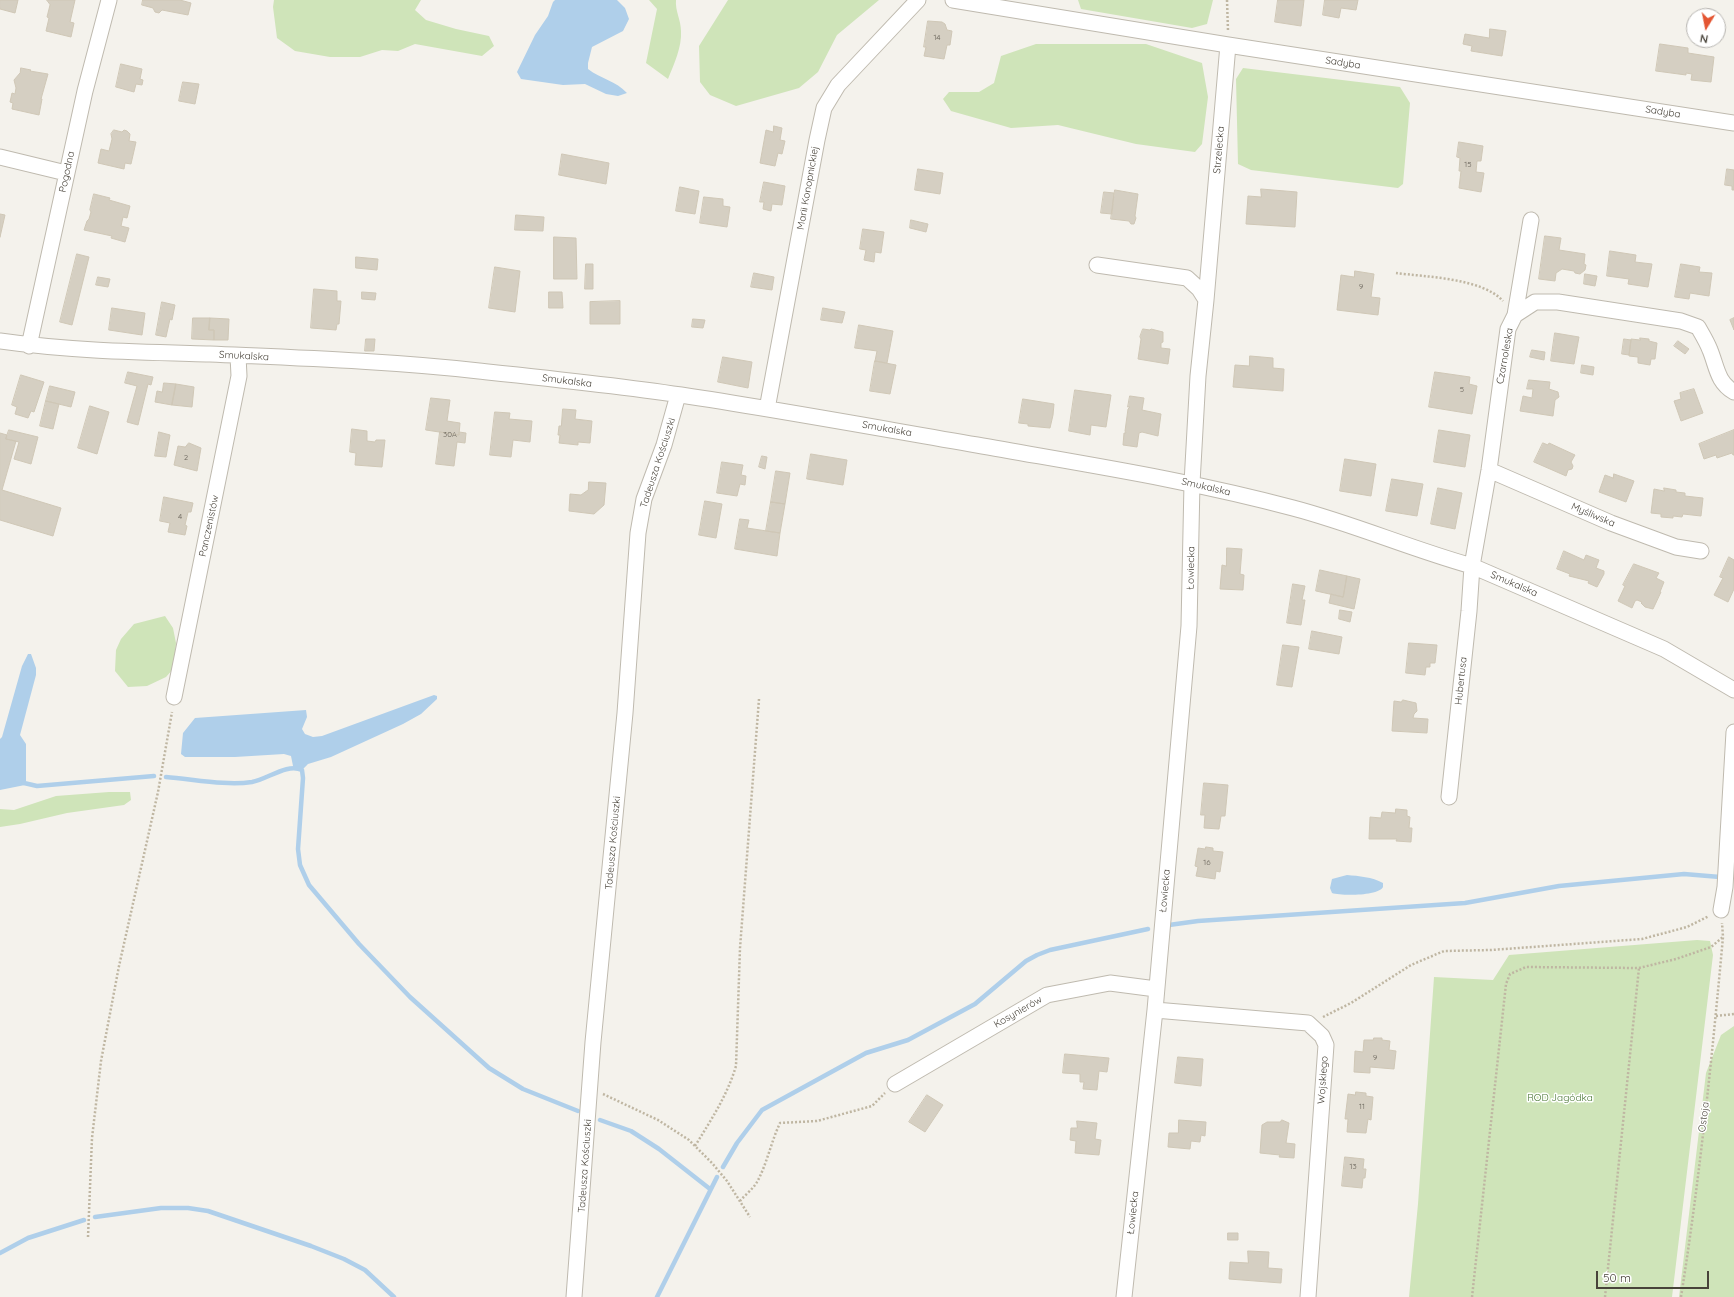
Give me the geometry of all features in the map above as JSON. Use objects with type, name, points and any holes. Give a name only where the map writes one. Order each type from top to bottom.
[{"type":"street","name":"Pogodna","points":[[29,346],[66,173],[85,91],[109,0]]},
{"type":"street","name":"Marii Konopnickiej","points":[[767,409],[816,140],[824,108],[838,85],[918,0]]},
{"type":"street","name":"Sadyba","points":[[952,0],[1228,45],[1734,123]]},
{"type":"street","name":"Strzelecka","points":[[1192,483],[1198,376],[1228,45]]},
{"type":"street","points":[[0,157],[66,173]]},
{"type":"street","points":[[1515,315],[1531,220]]},
{"type":"street","points":[[1097,265],[1188,278],[1199,289],[1206,300]]},
{"type":"street","name":"Czarnoleska","points":[[1472,566],[1489,470],[1508,329],[1515,315],[1535,302],[1558,302],[1667,319],[1698,327],[1710,348],[1720,378],[1725,387],[1734,392]]},
{"type":"street","name":"Smukalska","points":[[0,345],[57,347],[91,351],[238,356],[389,364],[467,370],[678,394],[868,425],[1192,483],[1294,508],[1342,522],[1443,558],[1472,566],[1664,649],[1734,690]]},
{"type":"street","name":"Panczenistów","points":[[174,697],[239,376],[238,356]]},
{"type":"street","name":"Tadeusza Kościuszki","points":[[574,1297],[593,1042],[626,713],[638,533],[644,498],[664,445],[678,394]]},
{"type":"street","name":"Myśliwska","points":[[1489,470],[1611,523],[1676,547],[1701,551]]},
{"type":"street","name":"Łowiecka","points":[[1124,1297],[1155,1010],[1189,626],[1192,483]]},
{"type":"street","name":"Hubertusa","points":[[1449,796],[1469,611],[1472,566]]},
{"type":"street","points":[[1721,910],[1725,887],[1734,732]]},
{"type":"street","name":"Kosynierów","points":[[895,1084],[1047,995],[1110,983],[1156,990]]},
{"type":"street","points":[[1155,1010],[1308,1023]]},
{"type":"street","name":"Wojskiego","points":[[1308,1023],[1322,1036],[1326,1045],[1308,1297]]},
{"type":"path","points":[[1227,0],[1228,45]]},
{"type":"path","points":[[1396,273],[1472,284],[1497,295],[1515,315]]},
{"type":"path","points":[[88,1237],[92,1138],[101,1061],[119,966],[158,792],[174,697]]},
{"type":"path","points":[[695,1146],[719,1108],[730,1085],[736,1066],[740,948],[759,699]]},
{"type":"path","points":[[1308,1023],[1351,1003],[1411,965],[1444,951],[1491,950],[1642,939],[1687,927],[1721,910]]},
{"type":"path","name":"Ostoja","points":[[1639,968],[1676,959],[1711,947],[1723,936],[1716,1016],[1690,1238],[1681,1297]]},
{"type":"path","points":[[1472,1297],[1506,984],[1510,974],[1526,966],[1639,968],[1605,1297]]},
{"type":"path","points":[[1716,1016],[1734,1014]]},
{"type":"path","points":[[740,1201],[756,1183],[768,1157],[772,1140],[780,1123],[817,1121],[872,1106],[895,1084]]},
{"type":"path","points":[[590,1088],[658,1120],[688,1140],[717,1169],[750,1217]]},
{"type":"green space","points":[[274,0],[421,0],[415,10],[426,20],[456,29],[489,36],[494,46],[482,56],[415,44],[398,51],[382,50],[360,57],[330,57],[295,51],[277,38],[273,7]]},
{"type":"green space","points":[[649,0],[676,0],[676,8],[681,27],[681,37],[677,55],[668,79],[646,63],[657,9]]},
{"type":"green space","points":[[728,0],[879,0],[837,35],[818,72],[799,88],[736,106],[710,95],[700,82],[699,46]]},
{"type":"green space","points":[[1078,0],[1213,0],[1207,24],[1192,28],[1081,9]]},
{"type":"green space","points":[[1036,44],[1146,44],[1202,63],[1208,97],[1202,144],[1195,152],[1136,144],[1058,125],[1011,128],[951,111],[943,99],[949,92],[979,92],[994,83],[1001,56]]},
{"type":"green space","points":[[1243,68],[1400,87],[1410,103],[1403,184],[1398,188],[1251,170],[1238,164],[1236,79]]},
{"type":"green space","points":[[165,616],[173,628],[176,643],[174,668],[166,677],[147,686],[128,687],[115,671],[116,650],[121,639],[134,624]]},
{"type":"green space","points":[[130,792],[131,800],[124,805],[67,813],[0,827],[0,809],[14,810],[56,796]]},
{"type":"green space","name":"ROD Jagódka","points":[[1697,940],[1710,941],[1713,955],[1672,1297],[1409,1297],[1418,1204],[1434,977],[1493,980],[1509,955]]},
{"type":"green space","points":[[1734,1026],[1734,1297],[1679,1297],[1706,1073],[1721,1035]]},
{"type":"water","points":[[555,0],[617,0],[625,8],[629,19],[623,31],[592,47],[588,69],[623,89],[627,93],[618,96],[606,94],[585,84],[563,85],[521,79],[517,72],[535,35],[548,16]]},
{"type":"water","points":[[28,654],[31,654],[36,668],[36,675],[20,735],[26,744],[26,782],[25,785],[0,790],[0,739],[2,737],[22,666]]},
{"type":"water","points":[[434,695],[437,696],[437,699],[421,714],[403,724],[331,757],[308,764],[301,771],[295,769],[293,766],[291,756],[284,754],[235,757],[185,757],[181,754],[183,733],[195,718],[306,710],[307,717],[302,729],[305,734],[313,737],[322,736]]},
{"type":"water","points":[[1347,875],[1374,879],[1383,883],[1383,887],[1380,890],[1367,894],[1343,895],[1332,893],[1330,888],[1332,879]]},
{"type":"building","points":[[0,0],[18,0],[15,13],[0,9]]},
{"type":"building","points":[[47,0],[75,0],[70,22],[74,23],[71,37],[46,31],[50,5]]},
{"type":"building","points":[[143,0],[180,0],[191,3],[188,15],[162,10],[159,13],[155,12],[153,8],[142,5]]},
{"type":"building","points":[[1278,0],[1304,0],[1301,26],[1275,22]]},
{"type":"building","points":[[1325,0],[1358,0],[1356,10],[1341,8],[1339,18],[1323,15]]},
{"type":"building","points":[[928,21],[942,22],[945,24],[947,30],[952,31],[950,45],[947,45],[944,59],[924,56]]},
{"type":"building","points":[[1490,29],[1506,31],[1502,56],[1471,51],[1472,46],[1463,44],[1465,34],[1489,38]]},
{"type":"building","points":[[1660,44],[1688,48],[1688,53],[1714,57],[1711,82],[1691,80],[1692,74],[1686,73],[1686,75],[1656,71]]},
{"type":"building","points":[[121,64],[142,69],[140,79],[143,80],[142,85],[136,84],[134,92],[116,87]]},
{"type":"building","points":[[21,68],[48,74],[41,99],[39,115],[12,109],[13,103],[10,102],[12,93],[15,94],[16,88],[14,80],[20,73]]},
{"type":"building","points":[[183,82],[199,84],[195,104],[179,101]]},
{"type":"building","points":[[774,126],[782,128],[780,140],[785,141],[782,154],[778,153],[775,166],[760,163],[766,130],[773,132]]},
{"type":"building","points":[[114,130],[122,132],[124,130],[127,131],[130,134],[129,141],[136,142],[131,164],[125,163],[124,169],[98,163],[101,149],[109,151],[112,139],[111,134]]},
{"type":"building","points":[[1459,142],[1483,146],[1481,161],[1477,161],[1476,172],[1484,173],[1481,192],[1459,188],[1461,171],[1459,171],[1460,158],[1457,157]]},
{"type":"building","points":[[562,154],[609,163],[606,184],[559,175]]},
{"type":"building","points":[[918,169],[943,173],[940,194],[915,190]]},
{"type":"building","points":[[1727,169],[1734,170],[1734,190],[1732,190],[1732,186],[1725,185]]},
{"type":"building","points":[[764,182],[785,186],[782,205],[772,204],[771,211],[763,209],[764,202],[760,202]]},
{"type":"building","points":[[680,187],[699,191],[695,214],[676,211]]},
{"type":"building","points":[[1261,189],[1297,192],[1295,227],[1246,224],[1248,196],[1261,197]]},
{"type":"building","points":[[1115,190],[1138,194],[1134,224],[1131,224],[1129,221],[1111,219]]},
{"type":"building","points":[[1104,192],[1114,193],[1112,214],[1101,213]]},
{"type":"building","points":[[94,194],[110,198],[109,200],[130,206],[127,218],[123,217],[121,226],[129,228],[125,242],[111,238],[112,236],[84,230],[91,212],[90,210]]},
{"type":"building","points":[[704,197],[723,199],[723,206],[730,207],[727,227],[700,223]]},
{"type":"building","points":[[0,214],[5,215],[0,237]]},
{"type":"building","points":[[516,215],[544,217],[543,231],[515,230]]},
{"type":"building","points":[[911,220],[928,224],[926,232],[910,228]]},
{"type":"building","points":[[863,229],[884,232],[881,253],[875,252],[874,262],[864,260],[866,250],[860,249]]},
{"type":"building","points":[[1545,236],[1561,238],[1559,250],[1585,254],[1585,270],[1580,274],[1575,273],[1574,271],[1562,269],[1556,273],[1555,281],[1539,279]]},
{"type":"building","points":[[554,237],[576,238],[577,279],[554,279]]},
{"type":"building","points":[[1610,251],[1636,255],[1635,262],[1652,264],[1648,287],[1628,284],[1629,279],[1607,276]]},
{"type":"building","points":[[77,254],[89,257],[72,325],[60,322]]},
{"type":"building","points":[[356,257],[378,259],[377,270],[356,268]]},
{"type":"building","points":[[586,264],[593,264],[593,289],[585,289]]},
{"type":"building","points":[[1681,264],[1700,267],[1699,272],[1712,273],[1709,296],[1690,293],[1689,299],[1675,297]]},
{"type":"building","points":[[495,267],[520,271],[515,312],[489,308]]},
{"type":"building","points":[[1355,271],[1374,274],[1371,297],[1380,298],[1378,315],[1337,310],[1341,275],[1354,277]]},
{"type":"building","points":[[754,273],[774,277],[772,290],[751,287]]},
{"type":"building","points":[[1585,274],[1597,276],[1595,286],[1584,284]]},
{"type":"building","points":[[98,277],[110,279],[108,287],[96,285]]},
{"type":"building","points":[[314,289],[337,291],[337,301],[341,301],[339,324],[337,324],[336,330],[311,328]]},
{"type":"building","points":[[362,292],[376,293],[375,300],[362,299]]},
{"type":"building","points":[[549,292],[562,292],[563,308],[549,308]]},
{"type":"building","points":[[620,301],[620,324],[590,324],[590,302]]},
{"type":"building","points":[[162,302],[175,305],[166,337],[156,335]]},
{"type":"building","points":[[112,308],[145,313],[142,335],[109,330]]},
{"type":"building","points":[[823,308],[845,312],[842,323],[821,320]]},
{"type":"building","points":[[193,318],[210,318],[209,330],[214,330],[214,340],[192,339]]},
{"type":"building","points":[[210,318],[229,319],[228,340],[214,340],[214,330],[209,330]]},
{"type":"building","points":[[1734,318],[1734,330],[1730,320]]},
{"type":"building","points":[[693,319],[705,320],[703,328],[692,327]]},
{"type":"building","points":[[859,325],[893,331],[887,363],[875,361],[877,351],[855,348]]},
{"type":"building","points":[[1143,329],[1163,332],[1163,342],[1161,343],[1161,348],[1170,349],[1168,364],[1138,359],[1140,337]]},
{"type":"building","points":[[1555,333],[1579,337],[1574,364],[1551,361]]},
{"type":"building","points":[[1640,338],[1649,339],[1649,341],[1657,343],[1655,359],[1651,359],[1650,365],[1638,363],[1638,357],[1629,356],[1631,339],[1640,340]]},
{"type":"building","points":[[366,339],[375,339],[374,351],[365,351]]},
{"type":"building","points":[[1624,339],[1631,340],[1629,355],[1622,354]]},
{"type":"building","points":[[1678,341],[1689,349],[1685,354],[1674,346]]},
{"type":"building","points":[[1532,350],[1545,352],[1544,360],[1530,357]]},
{"type":"building","points":[[1250,356],[1273,358],[1273,368],[1284,369],[1283,391],[1233,387],[1235,365],[1249,366]]},
{"type":"building","points":[[723,357],[752,362],[748,388],[718,382]]},
{"type":"building","points":[[875,361],[896,365],[890,394],[870,391]]},
{"type":"building","points":[[1582,365],[1594,367],[1593,375],[1581,373]]},
{"type":"building","points":[[128,372],[153,377],[151,385],[148,384],[138,425],[127,422],[137,386],[125,383]]},
{"type":"building","points":[[1435,372],[1470,377],[1469,384],[1477,386],[1472,414],[1429,407]]},
{"type":"building","points":[[21,375],[44,382],[34,412],[31,411],[28,418],[15,414],[17,407],[12,405]]},
{"type":"building","points":[[1529,380],[1550,382],[1549,389],[1558,392],[1559,397],[1555,400],[1553,416],[1520,411],[1523,396],[1532,398],[1533,389],[1527,389]]},
{"type":"building","points":[[164,383],[176,384],[172,405],[155,402],[157,391],[162,392]]},
{"type":"building","points":[[176,384],[194,387],[192,407],[172,405]]},
{"type":"building","points":[[50,386],[75,392],[71,407],[46,401]]},
{"type":"building","points":[[1694,389],[1703,413],[1681,421],[1674,401],[1681,399],[1680,393]]},
{"type":"building","points":[[1075,390],[1111,395],[1106,427],[1091,425],[1090,435],[1069,431]]},
{"type":"building","points":[[1130,396],[1144,398],[1142,410],[1161,414],[1158,436],[1142,432],[1139,433],[1137,447],[1123,445],[1124,433],[1126,433],[1128,409],[1130,407],[1128,407]]},
{"type":"building","points":[[431,398],[450,400],[447,421],[460,423],[459,435],[426,430]]},
{"type":"building","points":[[1023,399],[1054,404],[1050,428],[1028,426],[1028,424],[1019,423]]},
{"type":"building","points":[[46,401],[59,404],[53,429],[40,426]]},
{"type":"building","points":[[90,406],[109,412],[97,454],[78,448]]},
{"type":"building","points":[[563,409],[576,410],[575,419],[592,421],[590,443],[578,442],[578,445],[559,443],[559,426],[561,426]]},
{"type":"building","points":[[495,412],[510,413],[509,419],[532,421],[530,442],[513,440],[511,457],[490,455]]},
{"type":"building","points":[[352,429],[367,431],[367,441],[375,442],[376,440],[385,440],[382,467],[355,465],[356,453],[350,452]]},
{"type":"building","points":[[9,430],[38,437],[31,464],[14,459],[19,442],[6,439]]},
{"type":"building","points":[[1439,430],[1470,435],[1465,467],[1434,462]]},
{"type":"building","points":[[1734,430],[1734,455],[1732,453],[1717,458],[1716,455],[1704,459],[1699,444]]},
{"type":"building","points":[[159,432],[170,435],[166,457],[155,456]]},
{"type":"building","points":[[440,432],[459,435],[459,432],[466,433],[465,443],[457,442],[454,466],[436,464]]},
{"type":"building","points":[[0,433],[7,435],[6,439],[16,441],[2,490],[61,508],[53,536],[0,520]]},
{"type":"building","points":[[189,443],[201,448],[197,471],[174,465],[178,446],[185,447]]},
{"type":"building","points":[[1543,443],[1548,445],[1549,443],[1575,455],[1571,462],[1573,466],[1572,469],[1568,470],[1566,476],[1534,462]]},
{"type":"building","points":[[811,454],[847,460],[843,485],[807,479]]},
{"type":"building","points":[[762,456],[767,457],[765,469],[759,467]]},
{"type":"building","points":[[1345,459],[1376,464],[1371,496],[1340,491]]},
{"type":"building","points":[[722,462],[743,465],[741,475],[746,476],[745,485],[740,484],[737,496],[717,493]]},
{"type":"building","points":[[776,471],[790,473],[785,504],[771,502]]},
{"type":"building","points":[[1614,474],[1634,481],[1626,502],[1599,492],[1605,475],[1613,478]]},
{"type":"building","points":[[1392,479],[1423,484],[1417,516],[1386,511]]},
{"type":"building","points":[[589,482],[606,483],[604,505],[594,514],[569,511],[570,494],[581,495],[588,490]]},
{"type":"building","points":[[1438,488],[1462,493],[1455,529],[1431,524]]},
{"type":"building","points":[[1664,488],[1685,493],[1685,496],[1703,498],[1701,516],[1683,514],[1682,517],[1673,516],[1673,518],[1661,517],[1661,514],[1651,513],[1654,489],[1664,491]]},
{"type":"building","points":[[164,497],[193,503],[191,512],[188,512],[185,525],[187,526],[185,535],[168,532],[170,523],[160,521]]},
{"type":"building","points":[[705,501],[722,504],[716,538],[699,535]]},
{"type":"building","points":[[771,502],[785,504],[780,533],[766,531]]},
{"type":"building","points":[[740,519],[749,520],[747,528],[780,533],[777,556],[735,549]]},
{"type":"building","points":[[1227,548],[1242,549],[1240,574],[1244,575],[1243,590],[1220,589],[1222,565],[1226,566]]},
{"type":"building","points":[[1564,551],[1584,560],[1586,555],[1599,560],[1596,568],[1604,571],[1604,574],[1597,587],[1588,583],[1589,581],[1569,576],[1570,574],[1557,569]]},
{"type":"building","points":[[1729,557],[1734,560],[1734,589],[1728,602],[1714,595],[1723,578],[1720,577]]},
{"type":"building","points":[[1634,564],[1659,573],[1656,578],[1664,582],[1653,609],[1645,607],[1641,603],[1642,602],[1637,600],[1632,608],[1618,601],[1625,586],[1623,585]]},
{"type":"building","points":[[1320,570],[1347,576],[1343,597],[1316,591]]},
{"type":"building","points":[[1347,576],[1360,579],[1354,609],[1329,603],[1331,594],[1343,597]]},
{"type":"building","points":[[1293,584],[1305,586],[1302,600],[1305,600],[1301,625],[1287,623]]},
{"type":"building","points":[[1340,610],[1352,612],[1350,622],[1339,619]]},
{"type":"building","points":[[1312,631],[1342,637],[1339,654],[1309,649]]},
{"type":"building","points":[[1409,643],[1437,645],[1435,663],[1430,663],[1430,667],[1426,667],[1425,675],[1406,673]]},
{"type":"building","points":[[1283,645],[1299,647],[1292,687],[1277,685]]},
{"type":"building","points":[[1403,700],[1416,703],[1417,711],[1413,718],[1428,719],[1427,733],[1392,731],[1394,701],[1401,702]]},
{"type":"building","points":[[1204,783],[1228,785],[1225,816],[1221,816],[1219,829],[1204,828],[1205,815],[1201,815]]},
{"type":"building","points":[[1396,809],[1407,810],[1407,816],[1410,817],[1409,828],[1412,828],[1411,842],[1396,841],[1397,839],[1369,839],[1370,817],[1381,818],[1382,812],[1395,813]]},
{"type":"building","points":[[1206,847],[1213,848],[1213,851],[1223,852],[1220,872],[1216,871],[1215,879],[1196,876],[1198,867],[1195,866],[1198,848],[1205,849]]},
{"type":"building","points":[[1374,1038],[1382,1038],[1382,1040],[1390,1041],[1389,1050],[1396,1051],[1394,1069],[1370,1067],[1370,1073],[1354,1072],[1355,1051],[1363,1052],[1364,1040],[1373,1040]]},
{"type":"building","points":[[1065,1054],[1109,1058],[1107,1072],[1099,1071],[1097,1090],[1083,1089],[1084,1082],[1080,1082],[1080,1074],[1063,1073]]},
{"type":"building","points":[[1178,1057],[1203,1059],[1201,1086],[1175,1083]]},
{"type":"building","points":[[1356,1092],[1366,1093],[1366,1096],[1373,1097],[1371,1120],[1368,1119],[1366,1133],[1347,1132],[1348,1119],[1345,1119],[1348,1094],[1355,1095]]},
{"type":"building","points":[[927,1095],[943,1105],[925,1132],[909,1122]]},
{"type":"building","points":[[1179,1120],[1206,1122],[1205,1136],[1201,1135],[1200,1142],[1191,1141],[1190,1149],[1168,1147],[1169,1133],[1178,1133]]},
{"type":"building","points":[[1282,1120],[1289,1123],[1286,1143],[1295,1144],[1294,1158],[1260,1153],[1262,1125],[1267,1122],[1280,1122]]},
{"type":"building","points":[[1077,1121],[1097,1123],[1095,1139],[1101,1140],[1099,1155],[1075,1153],[1076,1141],[1070,1140],[1071,1128],[1077,1128]]},
{"type":"building","points":[[1345,1157],[1364,1159],[1363,1169],[1366,1169],[1362,1188],[1342,1186]]},
{"type":"building","points":[[1228,1233],[1238,1233],[1238,1240],[1228,1240]]},
{"type":"building","points":[[1248,1251],[1269,1252],[1268,1268],[1282,1269],[1281,1283],[1229,1279],[1230,1262],[1248,1263]]},
{"type":"waterway","points":[[166,777],[220,783],[242,783],[252,782],[290,768],[302,770],[303,778],[298,849],[300,865],[309,885],[359,944],[410,997],[489,1068],[523,1089],[578,1111]]},
{"type":"waterway","points":[[24,783],[37,786],[154,776]]},
{"type":"waterway","points":[[1169,925],[1198,921],[1465,903],[1559,886],[1684,874],[1720,877]]},
{"type":"waterway","points":[[723,1167],[737,1143],[762,1110],[866,1053],[908,1040],[975,1004],[1026,961],[1050,950],[1148,929]]},
{"type":"waterway","points":[[600,1120],[631,1131],[659,1149],[710,1189]]},
{"type":"waterway","points":[[657,1297],[717,1177]]},
{"type":"waterway","points":[[95,1217],[161,1208],[188,1208],[208,1211],[311,1246],[344,1259],[365,1270],[394,1297]]},
{"type":"waterway","points":[[0,1253],[28,1238],[84,1220]]}]
